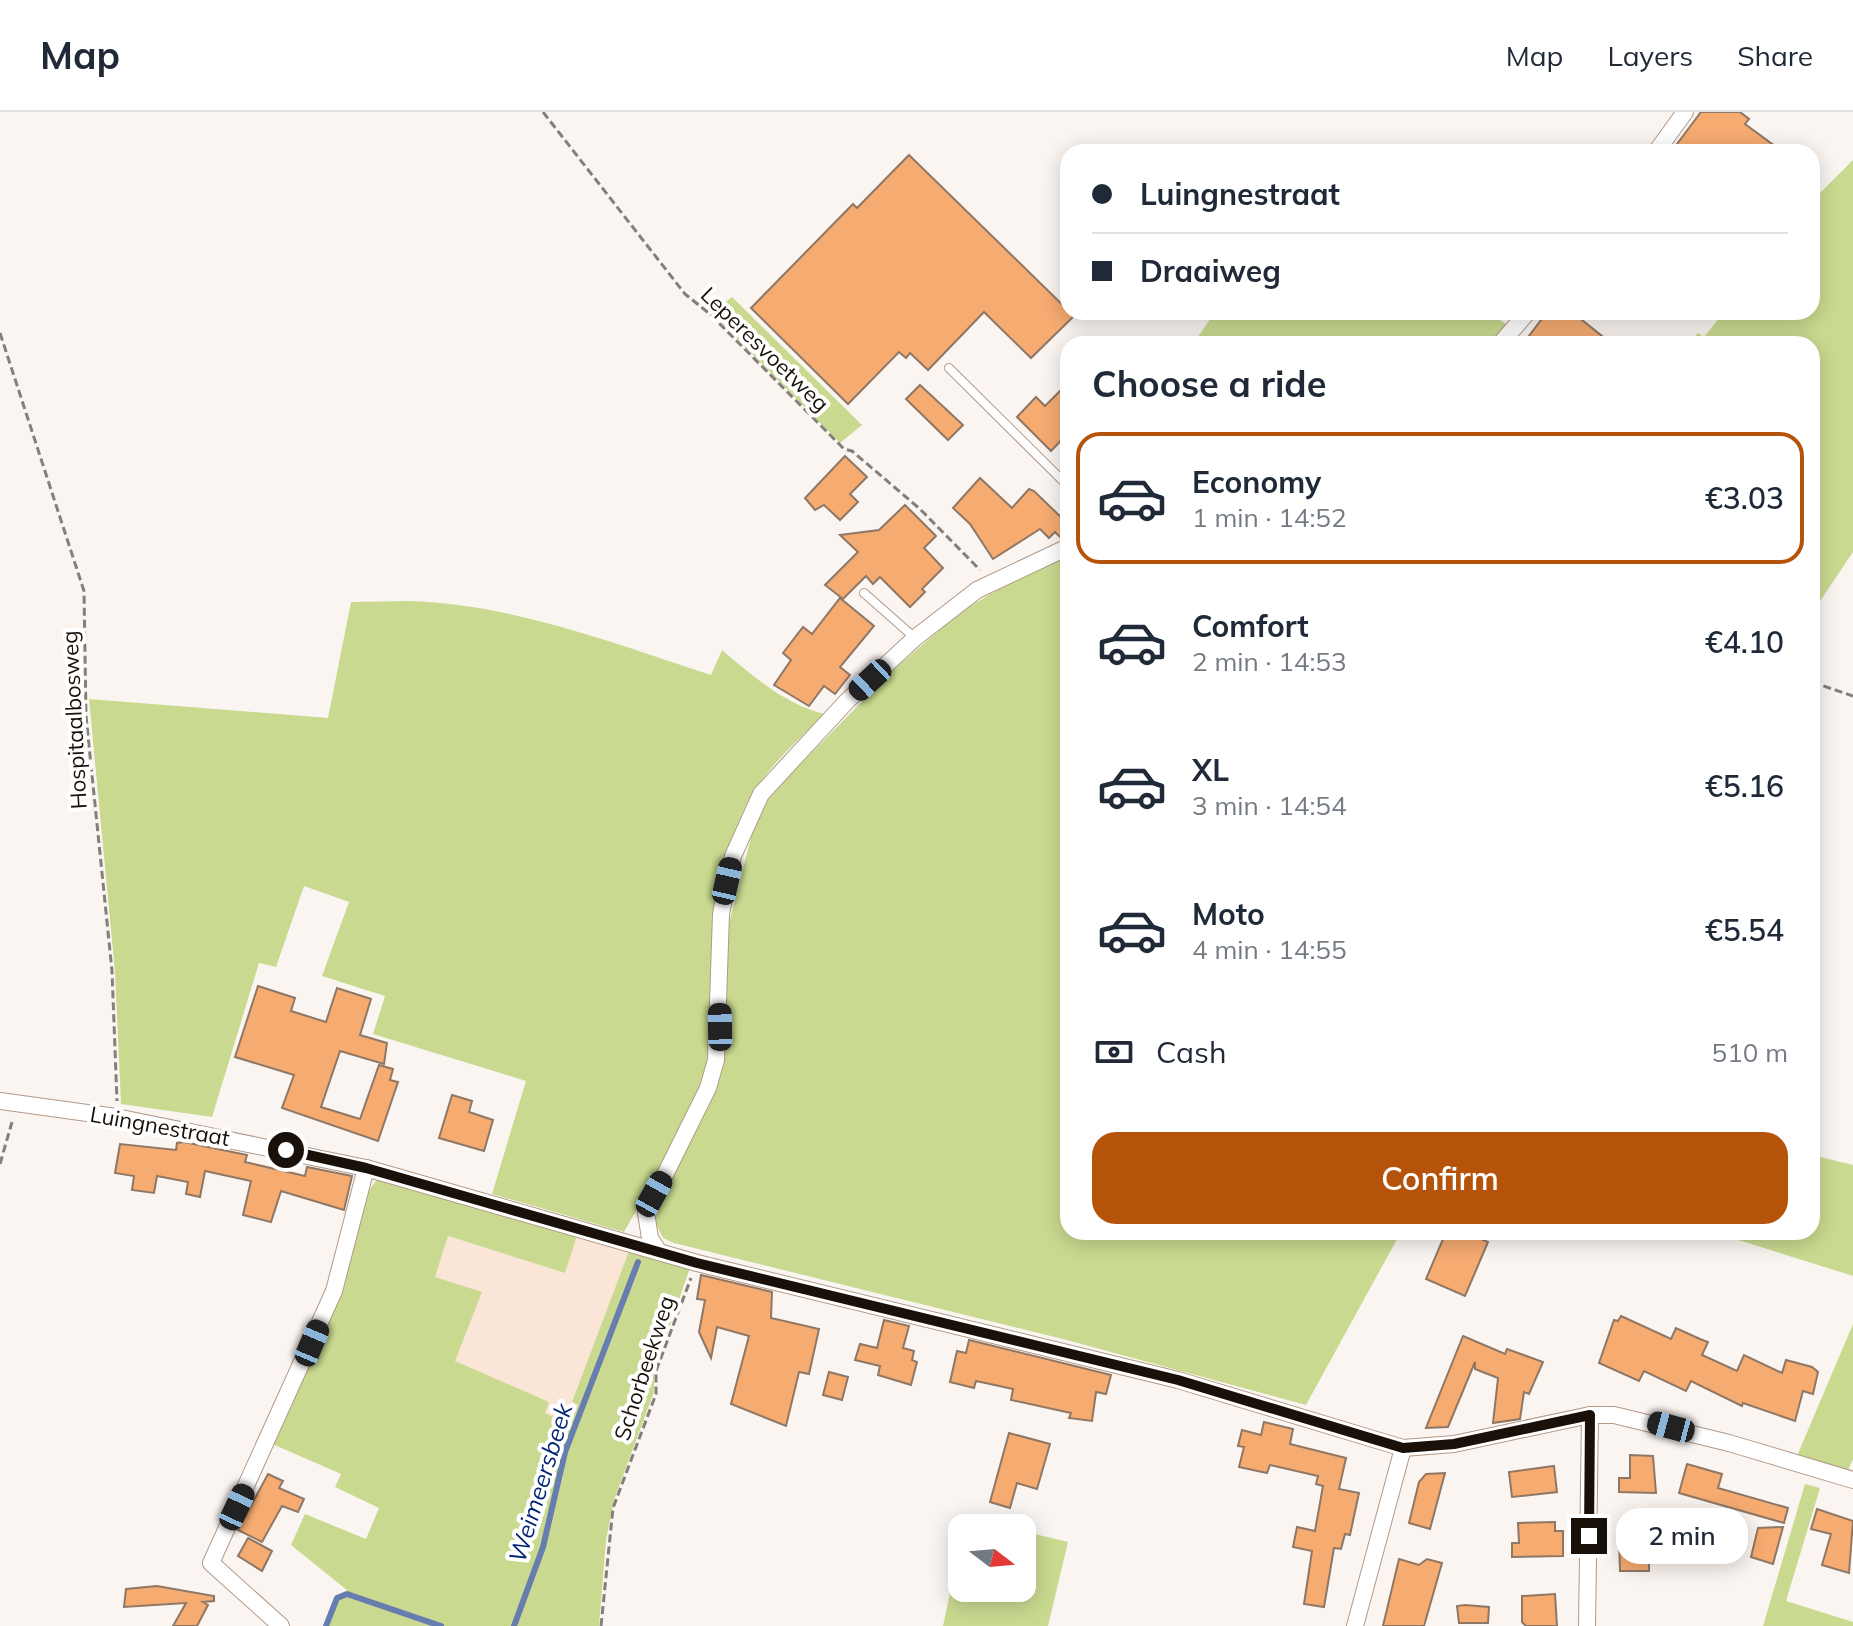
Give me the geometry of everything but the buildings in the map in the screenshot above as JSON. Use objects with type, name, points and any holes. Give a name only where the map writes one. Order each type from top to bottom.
[{"type":"street","points":[[1662,144],[1685,112]]},
{"type":"street","points":[[1507,336],[1521,320]]},
{"type":"street","points":[[659,1252],[650,1238],[646,1213],[708,1088],[716,1060],[721,914],[733,856],[761,794],[785,765],[915,638],[977,590],[1060,551]]},
{"type":"street","name":"Luingnestraat","points":[[8,1102],[116,1117],[366,1168],[697,1263],[1178,1380],[1403,1448],[1454,1444],[1590,1415],[1642,1420],[1853,1480]]},
{"type":"street","points":[[281,1626],[211,1563],[334,1291],[366,1168]]},
{"type":"street","points":[[1587,1626],[1590,1415]]},
{"type":"street","points":[[1355,1626],[1403,1448]]},
{"type":"lane","points":[[949,368],[1060,478]]},
{"type":"lane","points":[[864,593],[915,638]]},
{"type":"path","name":"Leperesvoetweg","points":[[543,112],[685,294],[710,314],[844,449],[852,451],[920,509],[990,584]]},
{"type":"path","name":"Hospitaalbosweg","points":[[0,333],[84,591],[86,716],[112,971],[116,1117]]},
{"type":"path","points":[[1820,685],[1853,696]]},
{"type":"path","points":[[0,1164],[8,1102]]},
{"type":"path","name":"Schorbeekweg","points":[[601,1626],[613,1508],[656,1394],[656,1371],[697,1263]]},
{"type":"shaded area","points":[[448,1236],[565,1273],[577,1236],[629,1251],[572,1402],[578,1405],[571,1425],[544,1413],[549,1402],[454,1361],[435,1278]]},
{"type":"green space","points":[[1853,160],[1853,552],[1820,601],[1820,336],[1705,336],[1718,320],[1820,320],[1820,193]]},
{"type":"green space","points":[[732,297],[862,425],[840,443],[712,313]]},
{"type":"green space","points":[[1210,320],[1500,320],[1508,325],[1498,336],[1198,336]]},
{"type":"green space","points":[[1060,560],[1060,1240],[1397,1240],[1306,1405],[1063,1339],[674,1243],[663,1238],[653,1218],[657,1203],[703,1118],[723,1062],[729,923],[754,826],[772,793],[891,672],[959,613],[1002,587]]},
{"type":"green space","points":[[409,601],[486,609],[524,617],[600,638],[711,675],[722,650],[783,697],[825,714],[764,777],[748,801],[736,829],[723,894],[713,1033],[702,1086],[684,1130],[624,1232],[492,1194],[526,1081],[373,1034],[385,996],[322,976],[349,902],[304,886],[276,967],[259,963],[212,1117],[121,1104],[115,972],[89,699],[328,718],[351,602]]},
{"type":"green space","points":[[1820,1157],[1853,1165],[1853,1276],[1738,1240],[1820,1240]]},
{"type":"green space","points":[[384,1180],[577,1236],[565,1273],[448,1236],[435,1277],[482,1292],[455,1361],[549,1402],[545,1413],[570,1425],[578,1405],[572,1402],[629,1251],[690,1268],[654,1371],[654,1392],[614,1500],[606,1540],[599,1626],[325,1626],[337,1596],[348,1591],[291,1545],[305,1514],[366,1539],[379,1508],[335,1487],[341,1474],[270,1443],[340,1292],[369,1190],[376,1181]]},
{"type":"green space","points":[[1853,1324],[1853,1459],[1848,1470],[1797,1456]]},
{"type":"green space","points":[[1805,1484],[1820,1488],[1786,1601],[1853,1622],[1853,1626],[1763,1626]]},
{"type":"green space","points":[[1036,1534],[1068,1542],[1048,1626],[943,1626],[948,1602],[1036,1602]]},
{"type":"waterway","name":"Weimeersbeek","points":[[514,1626],[543,1547],[565,1452],[638,1262]]},
{"type":"waterway","name":"Weimeersbeek","points":[[326,1626],[337,1598],[347,1594],[441,1626]]},
{"type":"route","points":[[286,1150],[366,1168],[697,1263],[1178,1380],[1403,1448],[1454,1444],[1590,1415],[1589,1536]]}]
